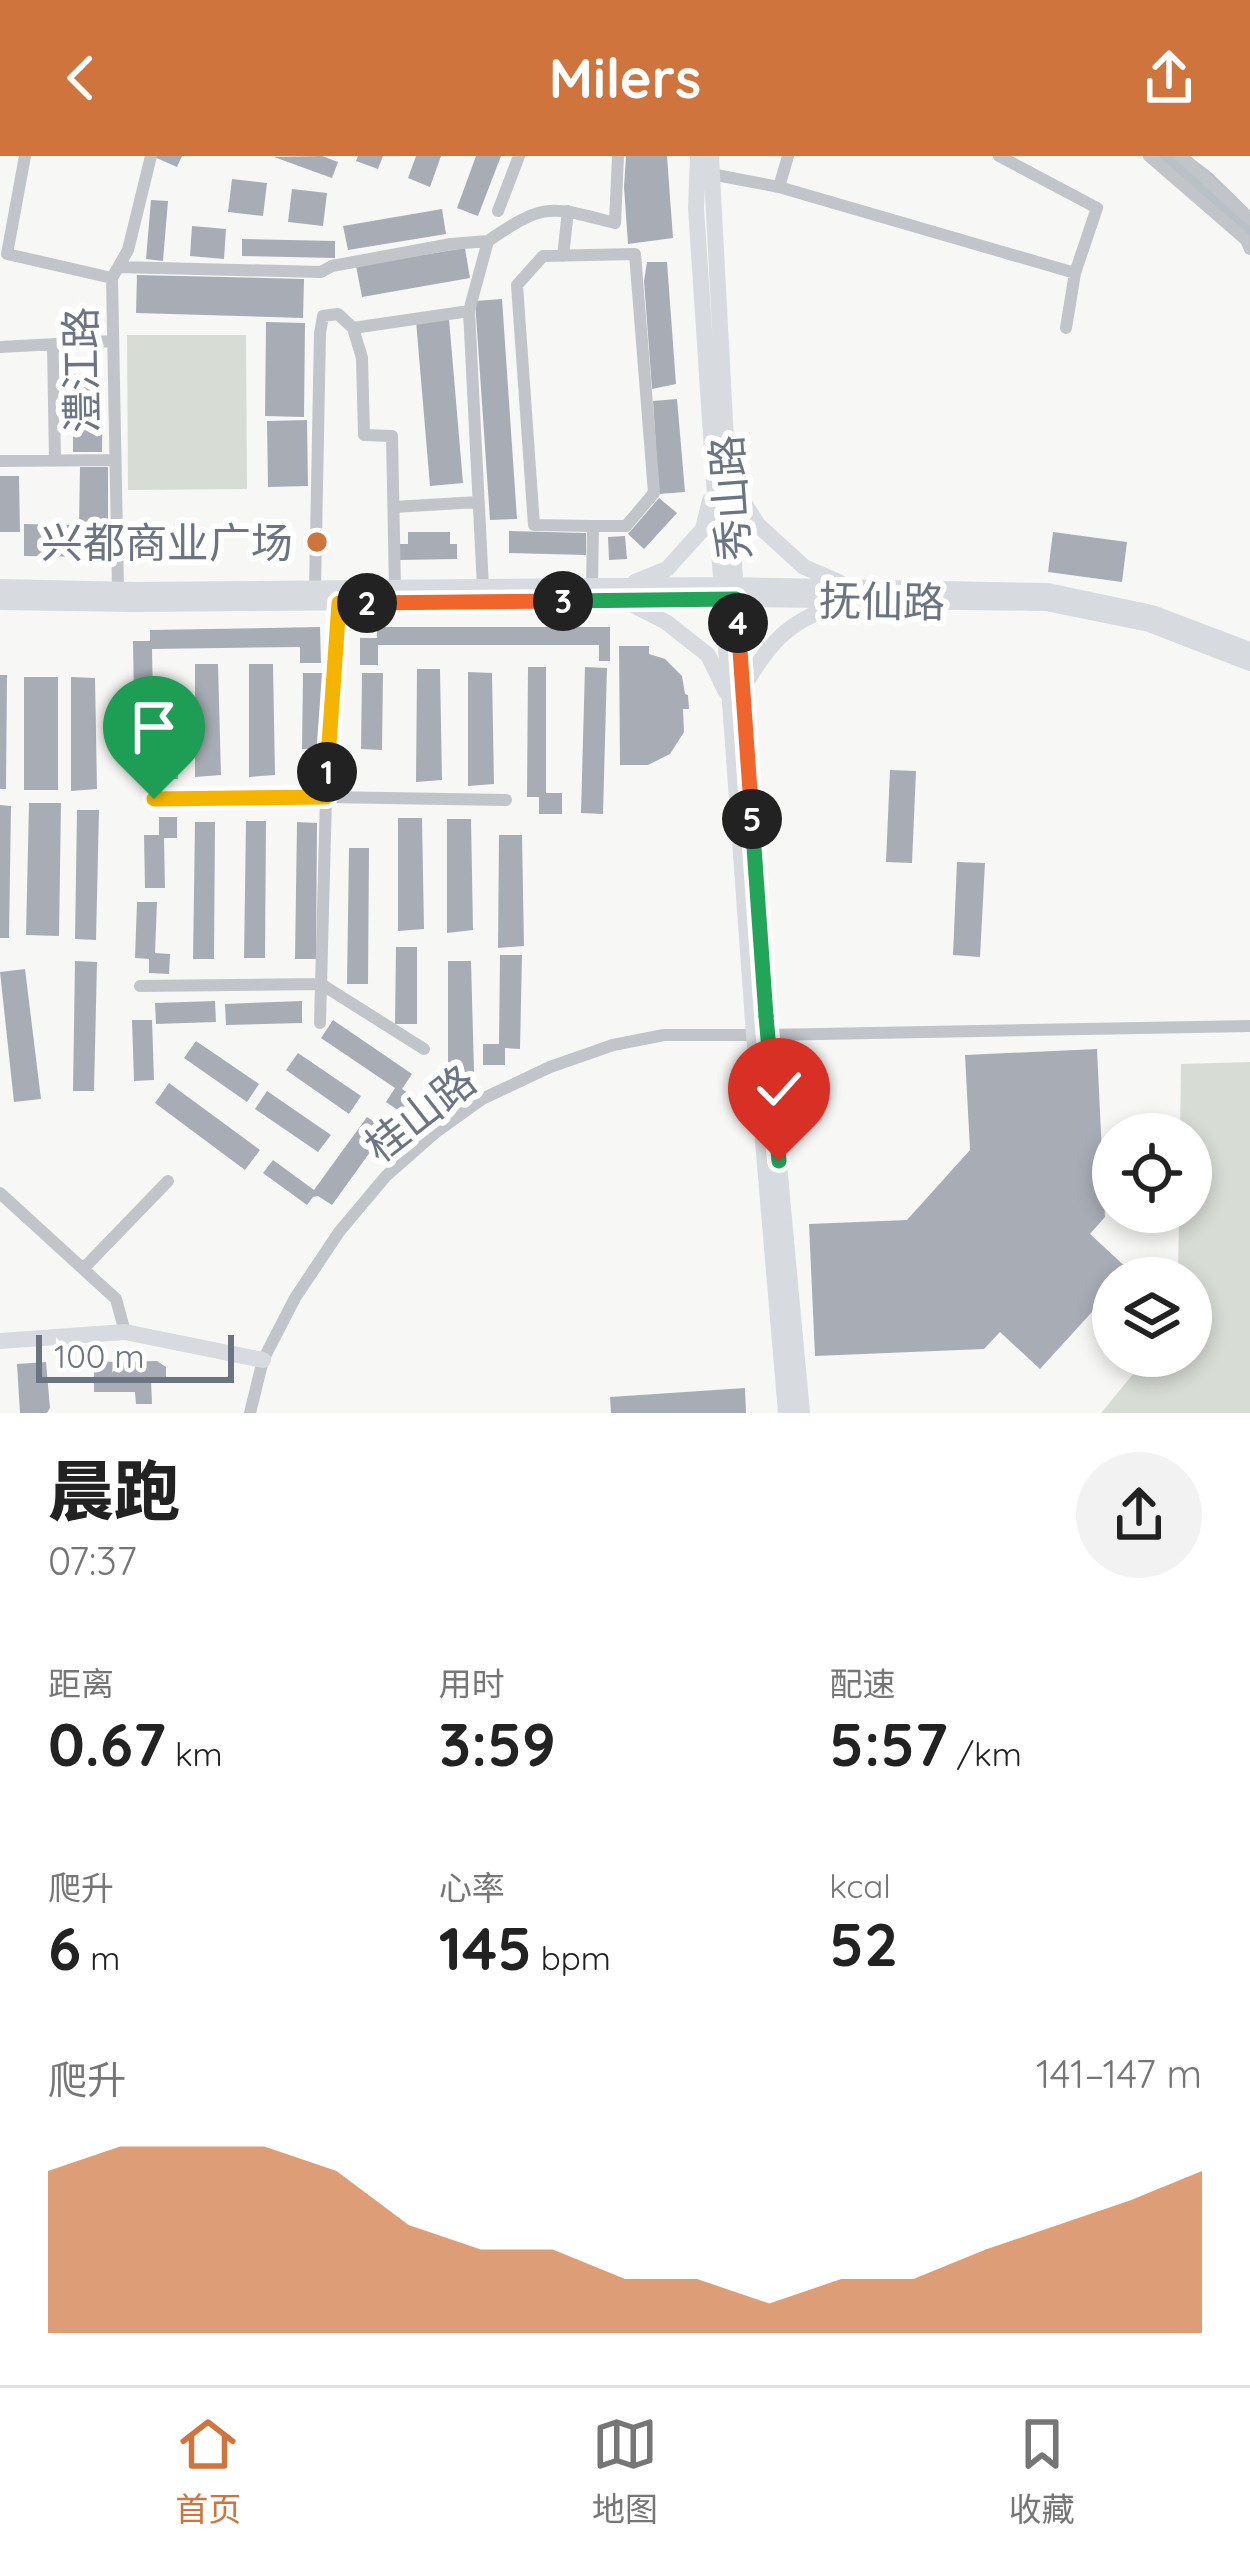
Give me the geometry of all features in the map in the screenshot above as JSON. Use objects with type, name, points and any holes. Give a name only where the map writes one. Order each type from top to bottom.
[{"type":"street","points":[[25,156],[7,254],[115,272],[320,272],[451,244],[488,242],[542,210],[615,223],[618,156]]},
{"type":"street","name":"澧江路","points":[[118,590],[115,272],[128,250],[151,156]]},
{"type":"street","points":[[498,212],[519,156]]},
{"type":"street","name":"秀山路","points":[[698,156],[696,208],[721,480],[786,1413]]},
{"type":"street","points":[[779,187],[788,156]]},
{"type":"street","points":[[998,156],[1097,208],[1075,273],[1066,328]]},
{"type":"street","points":[[1149,156],[1250,248]]},
{"type":"street","points":[[1181,156],[1250,219]]},
{"type":"street","points":[[711,165],[1075,273]]},
{"type":"street","name":"秀山路","points":[[711,165],[721,480]]},
{"type":"street","points":[[562,256],[568,211]]},
{"type":"street","points":[[483,587],[469,311],[488,242]]},
{"type":"street","points":[[634,254],[654,494],[626,526],[593,526],[534,525],[517,285],[543,256],[634,254]]},
{"type":"street","points":[[353,328],[469,311]]},
{"type":"street","points":[[315,589],[320,333],[323,316],[338,314],[353,328],[362,358],[364,435],[392,436],[395,588]]},
{"type":"street","points":[[0,347],[113,341]]},
{"type":"street","points":[[53,346],[55,461]]},
{"type":"street","points":[[0,461],[115,460]]},
{"type":"street","points":[[721,480],[703,529],[667,569],[625,593],[708,656],[736,694],[765,650],[805,616],[850,594]]},
{"type":"street","points":[[721,480],[758,525],[804,567],[850,594]]},
{"type":"street","points":[[394,507],[478,502]]},
{"type":"street","points":[[592,586],[593,526]]},
{"type":"street","name":"抚仙路","points":[[0,587],[592,586],[625,593]]},
{"type":"street","name":"抚仙路","points":[[850,594],[1048,591],[1152,613],[1250,650]]},
{"type":"street","name":"抚仙路","points":[[0,602],[339,603],[729,592],[1046,603],[1149,624],[1250,663]]},
{"type":"street","points":[[320,1023],[326,797],[339,603]]},
{"type":"street","points":[[154,799],[506,800]]},
{"type":"street","points":[[140,986],[321,984],[424,1049]]},
{"type":"street","name":"桂山路","points":[[250,1413],[262,1360],[295,1298],[339,1232],[386,1177],[482,1099],[550,1067],[613,1045],[664,1035],[1250,1025]]},
{"type":"street","name":"秀山路","points":[[761,1035],[802,1413]]},
{"type":"street","points":[[83,1269],[168,1181]]},
{"type":"street","points":[[0,1193],[116,1300],[125,1332]]},
{"type":"street","points":[[0,1341],[125,1332],[262,1360]]},
{"type":"shaded area","points":[[127,335],[246,335],[247,489],[128,490]]},
{"type":"shaded area","points":[[1250,1062],[1250,1413],[1101,1413],[1131,1377],[1212,1377],[1212,1257],[1178,1257],[1179,1233],[1212,1233],[1212,1113],[1180,1113],[1181,1064]]},
{"type":"building","points":[[152,156],[182,156],[177,167]]},
{"type":"building","points":[[322,156],[338,162],[332,178],[274,157]]},
{"type":"building","points":[[358,156],[383,156],[378,169],[356,161]]},
{"type":"building","points":[[416,156],[441,156],[430,187],[408,178]]},
{"type":"building","points":[[476,156],[501,156],[478,216],[457,208]]},
{"type":"building","points":[[626,156],[667,156],[673,238],[628,244]]},
{"type":"building","points":[[232,179],[267,183],[263,216],[228,212]]},
{"type":"building","points":[[292,189],[327,193],[323,226],[288,222]]},
{"type":"building","points":[[151,200],[168,201],[163,261],[146,259]]},
{"type":"building","points":[[442,209],[446,234],[348,250],[343,226]]},
{"type":"building","points":[[192,226],[226,229],[224,259],[190,256]]},
{"type":"building","points":[[242,239],[335,241],[335,258],[242,256]]},
{"type":"building","points":[[465,248],[470,278],[362,297],[356,266]]},
{"type":"building","points":[[647,262],[667,262],[676,384],[652,389],[644,281]]},
{"type":"building","points":[[137,275],[304,279],[303,318],[136,313]]},
{"type":"building","points":[[502,299],[517,519],[490,520],[475,301]]},
{"type":"building","points":[[449,319],[463,483],[430,486],[416,321]]},
{"type":"building","points":[[266,322],[305,323],[304,417],[265,416]]},
{"type":"building","points":[[73,374],[103,374],[102,452],[73,452]]},
{"type":"building","points":[[677,399],[685,492],[659,494],[653,401]]},
{"type":"building","points":[[307,420],[308,486],[268,487],[267,421]]},
{"type":"building","points":[[80,467],[108,467],[108,543],[94,557],[24,556],[24,524],[79,525]]},
{"type":"building","points":[[0,476],[19,476],[20,532],[0,532]]},
{"type":"building","points":[[659,498],[677,513],[644,549],[628,534]]},
{"type":"building","points":[[509,531],[586,533],[586,555],[509,553]]},
{"type":"building","points":[[408,532],[450,532],[450,544],[457,544],[457,559],[400,560],[400,544],[408,544]]},
{"type":"building","points":[[1053,532],[1127,542],[1122,582],[1048,572]]},
{"type":"building","points":[[625,536],[627,559],[609,560],[608,537]]},
{"type":"building","points":[[320,627],[321,663],[300,663],[300,647],[152,649],[153,700],[134,701],[133,641],[150,641],[150,630]]},
{"type":"building","points":[[377,627],[610,627],[610,661],[599,661],[599,645],[378,645],[378,665],[360,665],[360,638],[377,638]]},
{"type":"building","points":[[619,646],[649,646],[649,654],[665,659],[682,676],[688,695],[684,732],[670,754],[648,765],[620,765]]},
{"type":"building","points":[[195,664],[218,664],[221,775],[195,777]]},
{"type":"building","points":[[249,664],[273,664],[275,775],[249,777]]},
{"type":"building","points":[[528,667],[546,667],[546,793],[562,793],[562,814],[539,814],[539,797],[527,797]]},
{"type":"building","points":[[585,667],[607,668],[603,814],[581,813]]},
{"type":"building","points":[[417,669],[440,669],[442,780],[416,782]]},
{"type":"building","points":[[468,672],[492,673],[494,784],[468,786]]},
{"type":"building","points":[[303,673],[324,673],[324,750],[302,749]]},
{"type":"building","points":[[362,673],[383,673],[382,750],[361,749]]},
{"type":"building","points":[[0,675],[7,675],[6,789],[0,789]]},
{"type":"building","points":[[24,677],[58,677],[58,790],[24,790]]},
{"type":"building","points":[[71,677],[95,678],[97,789],[71,791]]},
{"type":"building","points":[[143,708],[163,708],[164,758],[178,757],[178,779],[160,779],[159,761],[144,761]]},
{"type":"building","points":[[890,770],[916,771],[912,863],[886,862]]},
{"type":"building","points":[[29,803],[61,803],[59,936],[26,935]]},
{"type":"building","points":[[0,805],[11,806],[9,938],[0,938]]},
{"type":"building","points":[[77,810],[99,810],[96,940],[75,939]]},
{"type":"building","points":[[159,817],[177,817],[177,838],[164,838],[165,888],[145,888],[144,835],[159,835]]},
{"type":"building","points":[[398,818],[422,818],[424,929],[398,931]]},
{"type":"building","points":[[447,819],[471,819],[473,930],[447,933]]},
{"type":"building","points":[[246,821],[266,821],[265,958],[244,958]]},
{"type":"building","points":[[195,822],[215,822],[214,959],[193,959]]},
{"type":"building","points":[[297,822],[317,823],[316,959],[295,959]]},
{"type":"building","points":[[499,835],[522,835],[524,946],[498,948]]},
{"type":"building","points":[[349,848],[369,848],[368,984],[347,984]]},
{"type":"building","points":[[957,862],[985,863],[980,957],[953,955]]},
{"type":"building","points":[[137,902],[157,902],[155,953],[170,954],[169,974],[149,973],[149,959],[135,958]]},
{"type":"building","points":[[396,947],[417,947],[417,1024],[395,1024]]},
{"type":"building","points":[[500,955],[522,955],[520,1049],[505,1048],[505,1065],[483,1065],[483,1044],[499,1044]]},
{"type":"building","points":[[75,961],[97,962],[94,1091],[73,1091]]},
{"type":"building","points":[[448,961],[471,961],[474,1072],[448,1075]]},
{"type":"building","points":[[25,969],[41,1099],[14,1102],[0,972]]},
{"type":"building","points":[[215,1001],[216,1022],[156,1024],[155,1003]]},
{"type":"building","points":[[302,1001],[302,1023],[226,1025],[225,1004]]},
{"type":"building","points":[[132,1020],[152,1020],[154,1080],[134,1081]]},
{"type":"building","points":[[333,1020],[412,1074],[402,1089],[413,1096],[402,1113],[386,1102],[395,1088],[321,1038]]},
{"type":"building","points":[[196,1041],[259,1084],[247,1102],[184,1058]]},
{"type":"building","points":[[1097,1049],[1100,1113],[1092,1113],[1090,1234],[1115,1257],[1092,1257],[1092,1312],[1040,1369],[1000,1332],[984,1349],[815,1356],[809,1224],[907,1220],[970,1150],[965,1055]]},
{"type":"building","points":[[298,1053],[361,1096],[349,1114],[286,1070]]},
{"type":"building","points":[[169,1083],[260,1150],[245,1170],[155,1103]]},
{"type":"building","points":[[267,1091],[331,1135],[318,1152],[255,1109]]},
{"type":"building","points":[[367,1117],[386,1130],[332,1205],[318,1196],[307,1205],[263,1173],[273,1160],[314,1190]]},
{"type":"building","points":[[157,1361],[166,1367],[166,1379],[151,1379],[152,1404],[136,1404],[135,1392],[94,1392],[94,1362]]},
{"type":"building","points":[[46,1362],[50,1408],[47,1413],[20,1413],[17,1364]]},
{"type":"building","points":[[745,1388],[746,1413],[611,1413],[610,1397]]},
{"type":"waterway","points":[[1170,156],[1250,227]]},
{"type":"place","name":"兴都商业广场","points":[[317,542]]},
{"type":"route","points":[[154,799],[326,797],[339,603],[736,599],[779,1161]]}]
